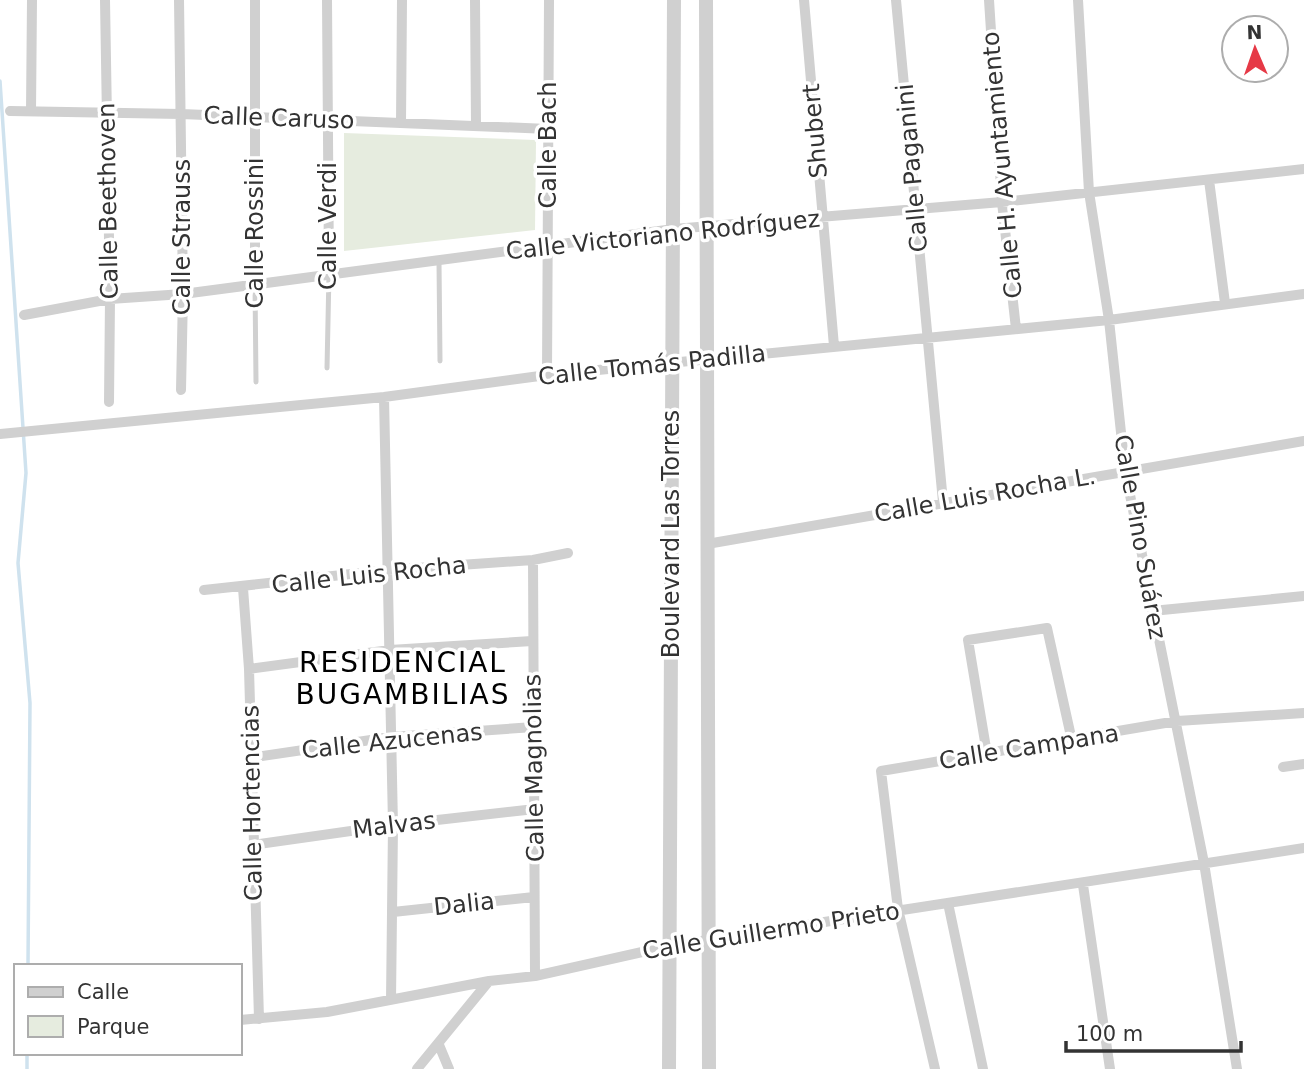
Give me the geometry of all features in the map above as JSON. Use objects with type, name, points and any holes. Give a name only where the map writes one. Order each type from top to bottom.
[{"type":"street","points":[[31,111],[32,0]]},
{"type":"street","name":"Calle Beethoven","points":[[105,0],[109,402]]},
{"type":"street","name":"Calle Strauss","points":[[179,0],[183,295],[181,390]]},
{"type":"street","name":"Calle Rossini","points":[[255,0],[255,285]]},
{"type":"street","name":"Calle Verdi","points":[[327,0],[329,274]]},
{"type":"street","points":[[401,123],[402,0]]},
{"type":"street","points":[[475,0],[476,126]]},
{"type":"street","name":"Calle Bach","points":[[547,374],[549,0]]},
{"type":"street","name":"Boulevard Las Torres","points":[[669,1069],[674,0]]},
{"type":"street","name":"Boulevard Las Torres","points":[[706,0],[711,940],[709,1069]]},
{"type":"street","name":"Shubert","points":[[804,0],[834,346]]},
{"type":"street","name":"Calle Paganini","points":[[896,0],[943,502]]},
{"type":"street","name":"Calle H. Ayuntamiento","points":[[989,0],[1002,202],[1016,329]]},
{"type":"street","name":"Calle Pino Suárez","points":[[1078,0],[1090,191],[1109,320],[1125,470],[1204,863],[1237,1069]]},
{"type":"street","name":"Calle Caruso","points":[[10,111],[181,114],[548,129]]},
{"type":"street","name":"Calle Victoriano Rodríguez","points":[[24,315],[110,299],[183,295],[674,229],[1002,202],[1304,169]]},
{"type":"street","points":[[1209,180],[1225,303]]},
{"type":"street","name":"Calle Tomás Padilla","points":[[0,434],[384,397],[547,374],[671,365],[929,336],[1109,320],[1304,294]]},
{"type":"street","points":[[384,397],[393,825],[391,1000]]},
{"type":"street","name":"Calle Luis Rocha L.","points":[[707,544],[1304,441]]},
{"type":"street","name":"Calle Luis Rocha","points":[[204,590],[243,588],[388,570],[533,560],[568,553]]},
{"type":"street","name":"Calle Magnolias","points":[[533,560],[535,976]]},
{"type":"street","name":"Calle Hortencias","points":[[243,588],[249,668],[249,758],[259,1019]]},
{"type":"street","points":[[1152,611],[1304,596]]},
{"type":"street","points":[[987,754],[968,640],[1047,628],[1072,741]]},
{"type":"street","points":[[249,668],[390,650],[532,641]]},
{"type":"street","name":"Calle Campana","points":[[898,909],[880,771],[1072,741],[1177,721],[1304,713]]},
{"type":"street","name":"Calle Azucenas","points":[[249,758],[391,737],[534,727]]},
{"type":"street","points":[[1283,767],[1304,764]]},
{"type":"street","name":"Malvas","points":[[252,845],[535,809]]},
{"type":"street","name":"Calle Guillermo Prieto","points":[[242,1020],[327,1012],[489,981],[535,976],[669,946],[1304,848]]},
{"type":"street","points":[[1083,884],[1110,1069]]},
{"type":"street","name":"Dalia","points":[[393,912],[534,897]]},
{"type":"street","points":[[948,903],[983,1069]]},
{"type":"street","points":[[898,909],[935,1069]]},
{"type":"street","points":[[417,1069],[489,981]]},
{"type":"street","points":[[439,1045],[449,1069]]},
{"type":"lane","points":[[439,262],[440,361]]},
{"type":"lane","name":"Calle Verdi","points":[[327,368],[329,274]]},
{"type":"lane","name":"Calle Rossini","points":[[255,285],[256,382]]},
{"type":"green space","points":[[344,133],[536,140],[535,230],[344,251]]},
{"type":"waterway","points":[[0,81],[26,473],[18,563],[30,703],[28,964]]},
{"type":"waterway","points":[[27,1055],[27,1069]]},
{"type":"district","name":"RESIDENCIAL BUGAMBILIAS","points":[[403,678]]}]
